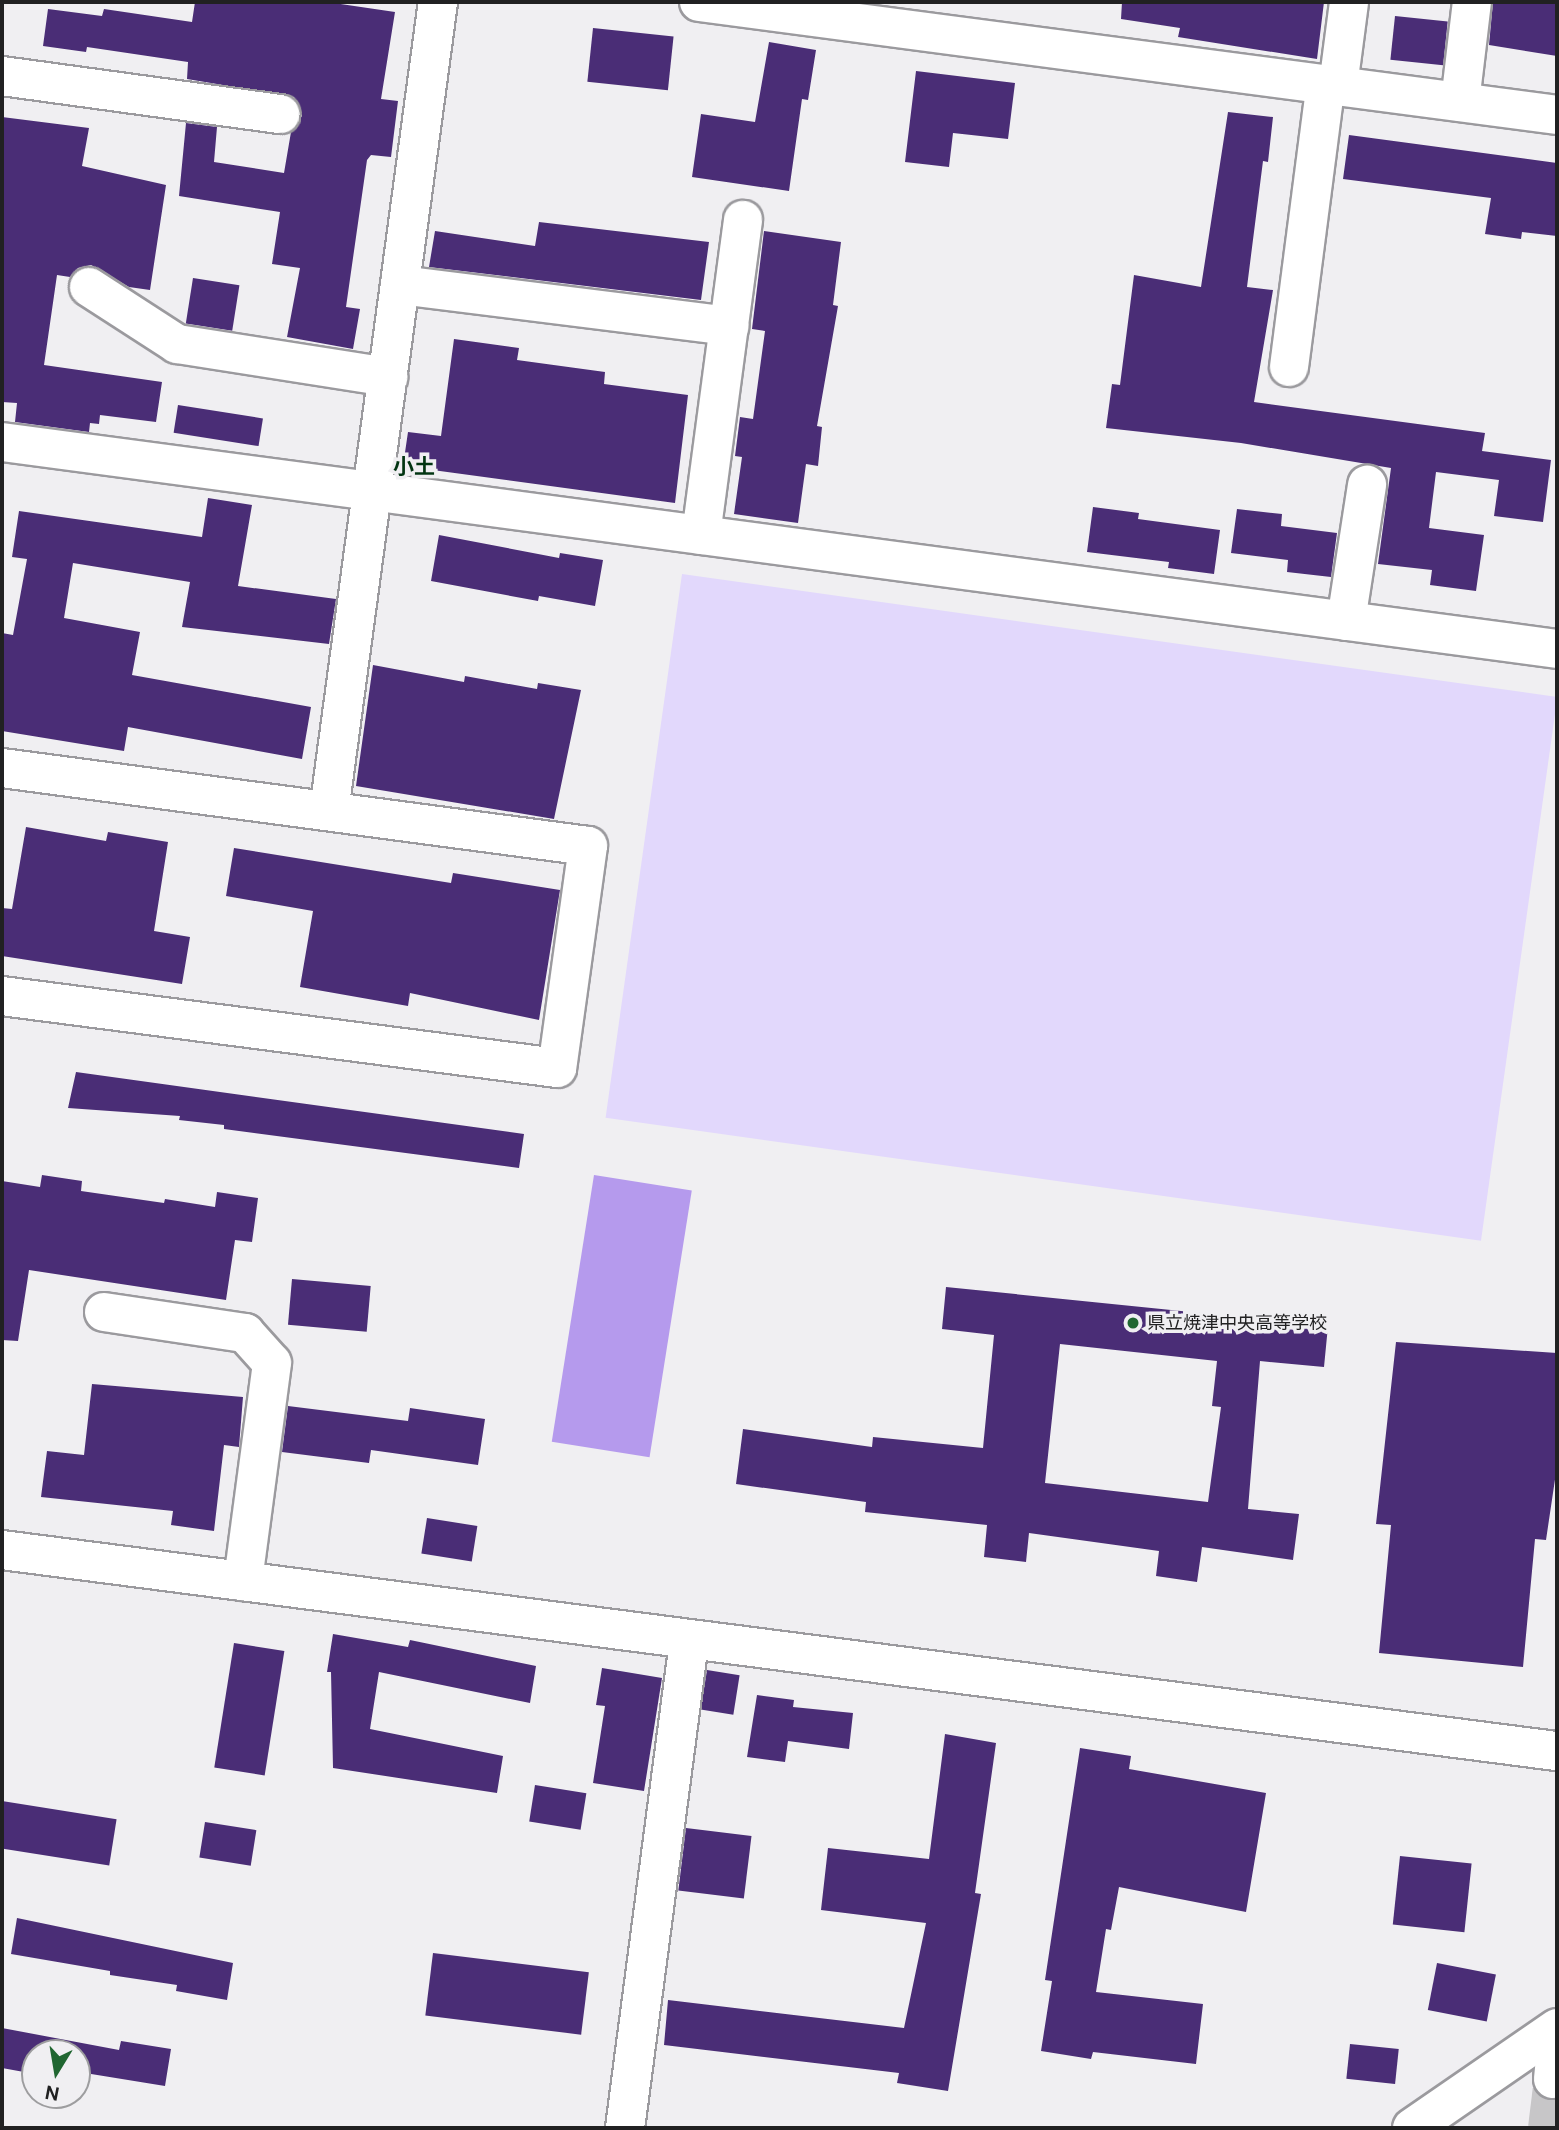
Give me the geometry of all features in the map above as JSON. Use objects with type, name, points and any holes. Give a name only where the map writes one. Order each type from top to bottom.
[{"type":"street","points":[[329,811],[438,2]]},
{"type":"street","points":[[699,2],[1557,115]]},
{"type":"street","points":[[1289,367],[1332,85],[1349,2]]},
{"type":"street","points":[[1460,102],[1472,2]]},
{"type":"street","points":[[2,76],[279,114]]},
{"type":"street","points":[[701,535],[743,220]]},
{"type":"street","points":[[400,285],[729,326]]},
{"type":"street","points":[[89,287],[177,344],[388,377]]},
{"type":"street","points":[[2,442],[1557,649]]},
{"type":"street","points":[[1346,621],[1367,485]]},
{"type":"street","points":[[2,768],[587,846],[558,1068],[2,996]]},
{"type":"street","points":[[104,1312],[245,1332],[272,1363],[243,1581]]},
{"type":"street","points":[[2,1550],[1557,1751]]},
{"type":"street","points":[[625,2128],[689,1639]]},
{"type":"street","points":[[1412,2128],[1557,2028]]},
{"type":"street","points":[[1553,2079],[1557,2039]]},
{"type":"shaded area","points":[[682,574],[1557,697],[1481,1241],[606,1118]]},
{"type":"shaded area","points":[[594,1175],[692,1190],[650,1457],[552,1442]]},
{"type":"building","points":[[195,2],[327,2],[395,12],[381,99],[398,101],[391,157],[371,155],[367,160],[346,307],[360,309],[353,349],[287,337],[300,268],[272,264],[280,212],[179,196],[186,123],[217,127],[214,162],[284,173],[291,132],[302,116],[294,97],[187,79],[188,62],[87,47],[86,52],[43,46],[48,9],[102,16],[104,9],[192,22]]},
{"type":"building","points":[[1122,2],[1324,2],[1317,59],[1178,37],[1180,28],[1121,19]]},
{"type":"building","points":[[1493,2],[1557,2],[1557,56],[1489,45]]},
{"type":"building","points":[[1395,16],[1448,22],[1443,65],[1390,60]]},
{"type":"building","points":[[593,28],[674,36],[668,90],[587,82]]},
{"type":"building","points":[[769,42],[816,50],[808,100],[802,99],[789,191],[692,177],[701,114],[755,122]]},
{"type":"building","points":[[916,71],[1015,83],[1008,139],[953,133],[949,167],[905,162]]},
{"type":"building","points":[[1228,112],[1273,117],[1268,162],[1263,161],[1247,287],[1273,290],[1254,402],[1485,433],[1482,451],[1551,460],[1543,522],[1494,516],[1499,480],[1436,472],[1429,528],[1484,535],[1476,591],[1430,585],[1432,570],[1378,564],[1391,468],[1241,443],[1106,428],[1112,384],[1120,385],[1134,275],[1201,287]]},
{"type":"building","points":[[2,117],[89,128],[82,166],[166,185],[150,290],[129,287],[91,265],[78,268],[70,277],[57,275],[44,365],[162,382],[156,422],[100,415],[99,424],[90,423],[89,432],[15,422],[17,403],[2,402]]},
{"type":"building","points":[[1349,135],[1557,163],[1557,236],[1522,232],[1521,239],[1485,234],[1491,198],[1343,179]]},
{"type":"building","points":[[539,222],[709,242],[701,300],[429,267],[435,231],[535,246]]},
{"type":"building","points":[[764,231],[841,242],[833,305],[838,306],[817,426],[822,427],[818,466],[806,464],[798,523],[734,514],[742,457],[735,456],[740,417],[753,419],[765,331],[752,329]]},
{"type":"building","points":[[193,278],[239,285],[232,331],[186,323]]},
{"type":"building","points":[[454,339],[519,348],[517,360],[605,372],[604,384],[688,395],[675,503],[403,466],[408,432],[441,436]]},
{"type":"building","points":[[178,405],[263,418],[259,446],[174,433]]},
{"type":"building","points":[[208,498],[252,505],[238,586],[336,599],[329,644],[182,627],[190,582],[73,563],[64,618],[140,632],[132,675],[311,707],[302,759],[128,727],[124,751],[2,731],[2,633],[13,635],[27,559],[12,557],[19,511],[202,537]]},
{"type":"building","points":[[1093,507],[1139,513],[1138,519],[1220,530],[1214,574],[1168,568],[1169,562],[1087,552]]},
{"type":"building","points":[[1237,509],[1282,514],[1281,526],[1337,533],[1331,577],[1287,572],[1288,560],[1231,553]]},
{"type":"building","points":[[439,535],[559,558],[560,553],[603,560],[595,606],[539,596],[538,601],[431,581]]},
{"type":"building","points":[[373,665],[464,682],[465,676],[537,689],[538,683],[581,690],[554,819],[356,786]]},
{"type":"building","points":[[26,827],[106,841],[108,832],[168,842],[154,931],[190,937],[182,984],[2,956],[2,908],[12,909]]},
{"type":"building","points":[[234,848],[451,883],[453,873],[560,890],[539,1020],[410,993],[408,1006],[300,987],[313,911],[226,896]]},
{"type":"building","points":[[76,1072],[524,1134],[519,1168],[224,1129],[224,1125],[179,1120],[180,1116],[68,1108]]},
{"type":"building","points":[[42,1175],[82,1181],[81,1191],[164,1203],[165,1199],[215,1207],[217,1192],[258,1198],[252,1242],[235,1240],[226,1300],[29,1270],[18,1341],[2,1340],[2,1181],[40,1187]]},
{"type":"building","points":[[292,1279],[371,1286],[367,1332],[288,1325]]},
{"type":"building","points":[[946,1287],[1328,1326],[1324,1367],[1260,1361],[1248,1509],[1299,1514],[1293,1560],[1202,1547],[1197,1582],[1156,1576],[1159,1551],[1029,1533],[1026,1562],[984,1557],[987,1525],[865,1512],[866,1502],[736,1484],[743,1429],[872,1447],[873,1437],[983,1448],[994,1335],[942,1329]],"holes":[[[1060,1344],[1217,1361],[1212,1406],[1221,1407],[1208,1502],[1045,1483]]]},
{"type":"building","points":[[1396,1342],[1557,1353],[1557,1466],[1546,1540],[1535,1539],[1523,1667],[1379,1653],[1391,1525],[1376,1524]]},
{"type":"building","points":[[92,1384],[243,1397],[239,1447],[224,1445],[214,1531],[171,1525],[173,1511],[41,1497],[47,1451],[84,1455]]},
{"type":"building","points":[[288,1406],[408,1421],[410,1408],[485,1419],[478,1465],[371,1450],[369,1463],[282,1452]]},
{"type":"building","points":[[427,1518],[477,1526],[472,1562],[421,1554]]},
{"type":"building","points":[[333,1634],[408,1647],[410,1640],[536,1666],[530,1703],[379,1672],[370,1729],[503,1756],[497,1793],[333,1768],[331,1672],[327,1672]]},
{"type":"building","points":[[234,1643],[284,1651],[265,1775],[214,1767]]},
{"type":"building","points":[[602,1668],[662,1678],[644,1791],[593,1783],[605,1706],[596,1705]]},
{"type":"building","points":[[707,1670],[740,1675],[733,1715],[701,1710]]},
{"type":"building","points":[[757,1695],[794,1700],[793,1707],[853,1713],[849,1749],[788,1741],[785,1762],[747,1757]]},
{"type":"building","points":[[945,1734],[996,1743],[975,1893],[981,1894],[948,2091],[897,2083],[899,2073],[664,2045],[668,2000],[904,2028],[926,1923],[821,1910],[828,1848],[929,1859]]},
{"type":"building","points":[[1080,1748],[1131,1756],[1129,1769],[1266,1793],[1246,1912],[1119,1887],[1111,1930],[1106,1929],[1096,1992],[1203,2004],[1196,2064],[1093,2052],[1091,2059],[1041,2051],[1052,1981],[1045,1980]]},
{"type":"building","points":[[535,1785],[586,1793],[581,1830],[529,1822]]},
{"type":"building","points":[[2,1801],[117,1819],[109,1866],[2,1849]]},
{"type":"building","points":[[205,1822],[256,1830],[251,1866],[199,1858]]},
{"type":"building","points":[[686,1828],[752,1836],[744,1899],[678,1891]]},
{"type":"building","points":[[1400,1856],[1472,1864],[1464,1932],[1393,1925]]},
{"type":"building","points":[[17,1918],[233,1963],[227,2000],[176,1991],[177,1985],[110,1975],[110,1971],[11,1954]]},
{"type":"building","points":[[433,1953],[589,1972],[581,2035],[425,2016]]},
{"type":"building","points":[[1437,1963],[1496,1974],[1487,2022],[1428,2010]]},
{"type":"building","points":[[2,2028],[60,2039],[21,2039],[21,2071],[2,2068]]},
{"type":"building","points":[[121,2041],[171,2049],[165,2086],[91,2074],[91,2045],[119,2050]]},
{"type":"building","points":[[1350,2044],[1399,2049],[1395,2084],[1346,2079]]},
{"type":"tunnel","points":[[1547,2128],[1553,2079]]},
{"type":"place","name":"県立焼津中央高等学校","points":[[1133,1323]]},
{"type":"district","name":"小土","points":[[414,467]]}]
